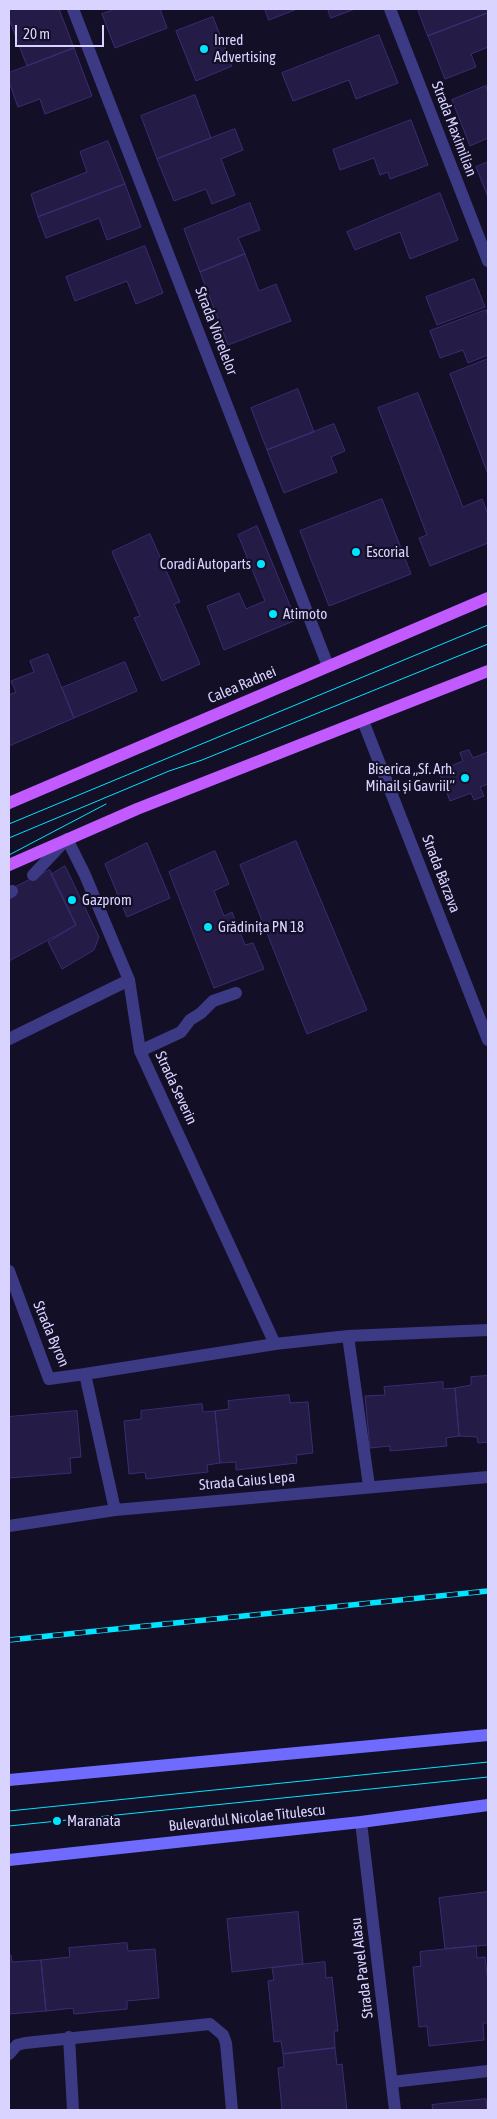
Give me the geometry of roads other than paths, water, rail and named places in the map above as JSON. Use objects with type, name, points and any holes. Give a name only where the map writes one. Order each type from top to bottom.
[{"type":"main road","name":"Calea Radnei","points":[[9,803],[488,598]]},
{"type":"main road","points":[[9,865],[67,839],[488,672]]},
{"type":"main road","points":[[9,1780],[488,1735]]},
{"type":"main road","name":"Bulevardul Nicolae Titulescu","points":[[9,1860],[361,1822],[488,1805]]},
{"type":"street","name":"Strada Viorelelor","points":[[73,9],[328,666]]},
{"type":"street","name":"Strada Maximilian","points":[[390,9],[488,261]]},
{"type":"street","name":"Strada Bârzava","points":[[363,721],[488,1040]]},
{"type":"street","points":[[32,875],[67,839]]},
{"type":"street","name":"Strada Severin","points":[[67,839],[85,875],[129,980],[140,1051],[275,1344]]},
{"type":"street","points":[[9,1040],[129,980]]},
{"type":"street","points":[[140,1051],[181,1032],[190,1020],[214,1001],[236,993]]},
{"type":"street","name":"Strada Byron","points":[[9,1271],[48,1379],[86,1380]]},
{"type":"street","points":[[114,1510],[86,1380],[275,1344],[348,1336],[488,1330]]},
{"type":"street","points":[[348,1336],[369,1486]]},
{"type":"street","name":"Strada Caius Lepa","points":[[9,1526],[114,1510],[488,1477]]},
{"type":"street","name":"Strada Pavel Alasu","points":[[361,1822],[395,2110]]},
{"type":"street","points":[[9,2054],[17,2045],[25,2042],[210,2024],[223,2035],[226,2043],[232,2110]]},
{"type":"street","points":[[69,2038],[73,2110]]},
{"type":"street","points":[[392,2082],[488,2071]]},
{"type":"tram line","points":[[9,824],[488,625]]},
{"type":"tram line","points":[[9,838],[169,771],[202,760],[488,644]]},
{"type":"tram line","points":[[9,855],[106,804]]},
{"type":"tram line","points":[[9,1811],[488,1762]]},
{"type":"tram line","points":[[9,1826],[488,1777]]},
{"type":"railway","points":[[9,1640],[488,1591]]},
{"type":"place","name":"Inred Advertising","points":[[204,49]]},
{"type":"place","name":"Escorial","points":[[356,552]]},
{"type":"place","name":"Coradi Autoparts","points":[[261,564]]},
{"type":"place","name":"Atimoto","points":[[273,614]]},
{"type":"place","name":"Biserica „Sf. Arh. Mihail și Gavriil”","points":[[465,778]]},
{"type":"place","name":"Gazprom","points":[[72,900]]},
{"type":"place","name":"Grădinița PN 18","points":[[208,927]]},
{"type":"place","name":"Maranata","points":[[57,1821]]}]
